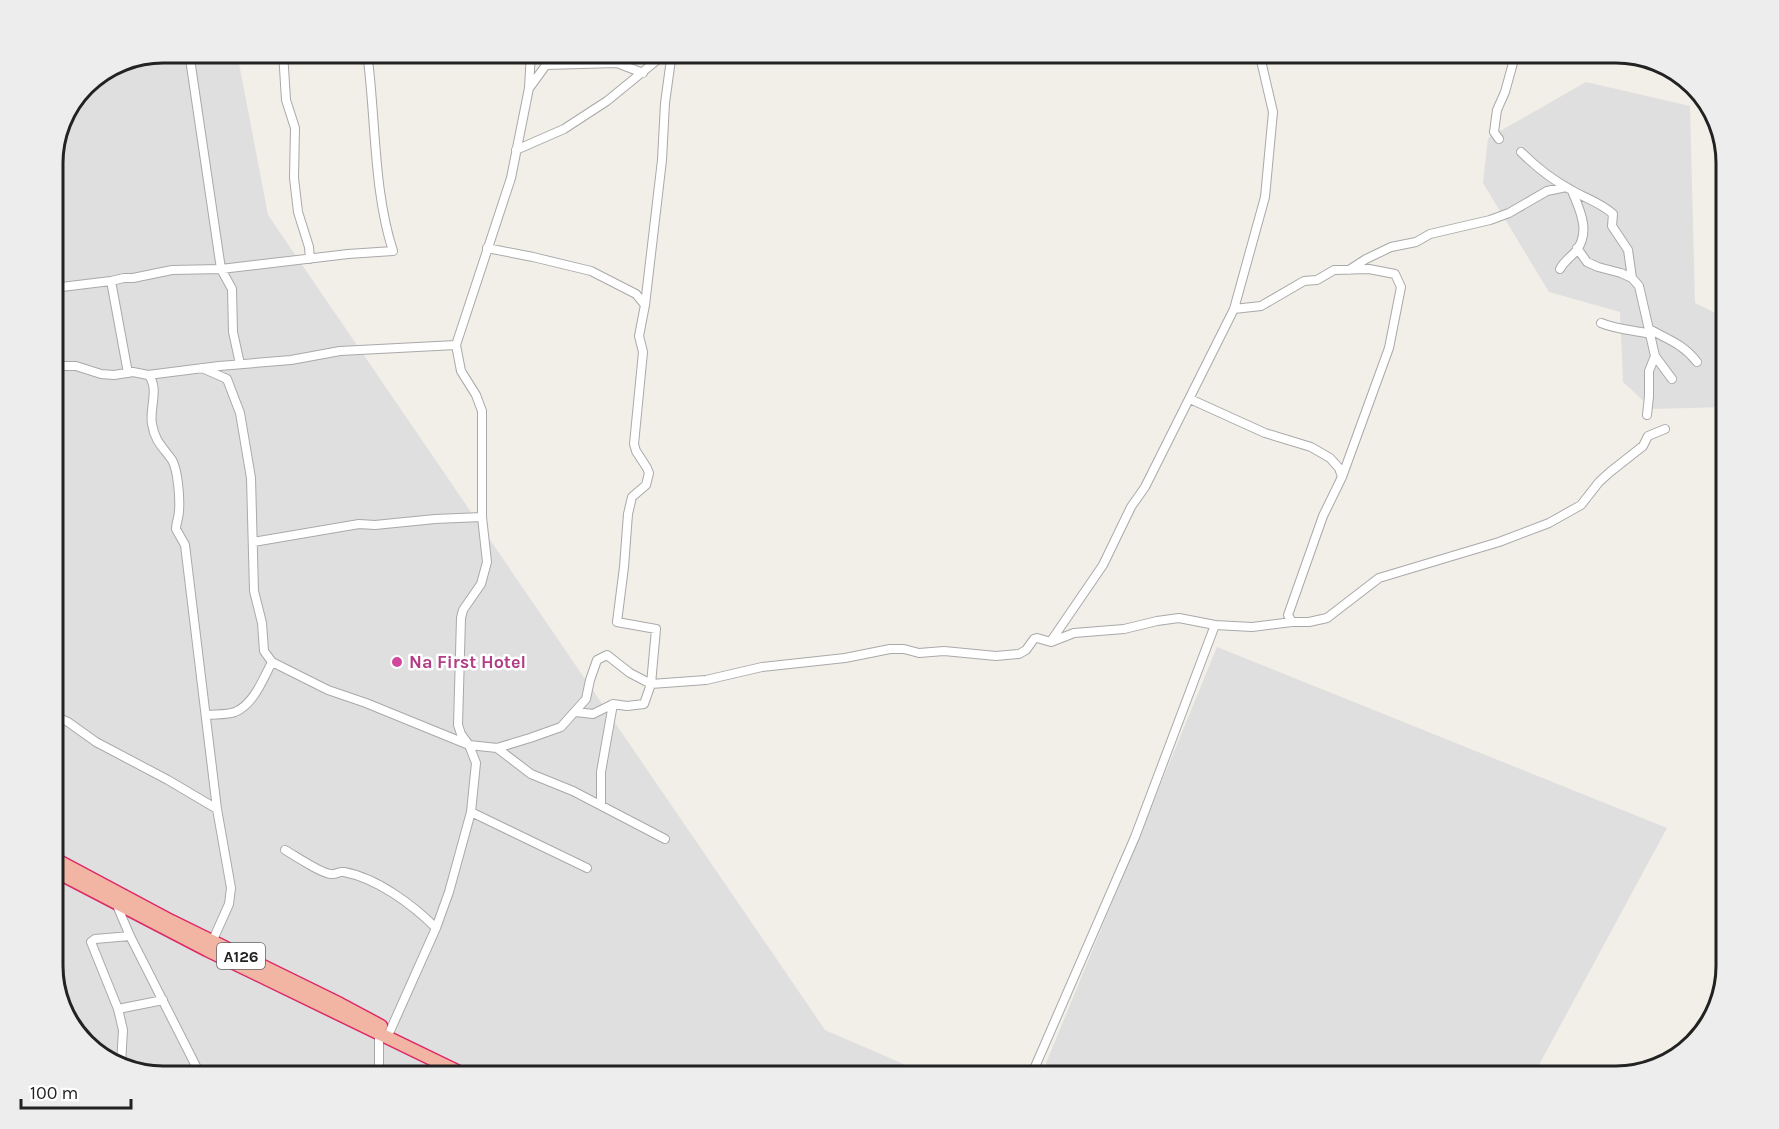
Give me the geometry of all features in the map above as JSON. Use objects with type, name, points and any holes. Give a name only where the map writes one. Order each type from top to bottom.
[{"type":"highway","name":"A126","points":[[63,863],[212,942],[340,1004],[385,1032]]},
{"type":"highway","name":"A126","points":[[63,875],[232,963],[412,1044],[427,1056],[446,1066]]},
{"type":"street","points":[[191,63],[221,268],[232,289],[233,332],[240,364]]},
{"type":"street","points":[[284,63],[286,100],[295,128],[294,178],[298,212],[309,247],[310,259]]},
{"type":"street","points":[[63,287],[133,278],[172,270],[221,268],[393,251],[381,198],[369,63]]},
{"type":"street","points":[[379,1066],[385,1032],[436,928],[449,892],[471,812],[476,763],[458,724],[460,626],[463,610],[481,584],[488,562],[482,517],[482,411],[476,395],[460,372],[456,345],[510,178],[529,88],[530,63]]},
{"type":"street","points":[[529,88],[546,65],[617,63],[643,73]]},
{"type":"street","points":[[516,150],[564,129],[607,101],[654,63]]},
{"type":"street","points":[[576,712],[593,714],[614,704],[627,706],[644,704],[651,684],[656,629],[616,622],[624,567],[628,514],[632,497],[646,485],[649,473],[634,444],[643,352],[639,336],[645,305],[662,160],[665,103],[670,63]]},
{"type":"street","points":[[1051,642],[1103,565],[1131,507],[1145,487],[1234,309],[1265,197],[1273,112],[1262,63]]},
{"type":"street","points":[[1499,139],[1494,132],[1497,110],[1513,63]]},
{"type":"street","points":[[1521,152],[1534,165],[1569,189],[1595,201],[1613,214],[1612,226],[1628,250],[1632,278]]},
{"type":"street","points":[[1349,270],[1391,247],[1416,242],[1430,234],[1490,220],[1509,213],[1547,191],[1569,189]]},
{"type":"street","points":[[1560,269],[1578,248],[1584,234],[1584,222],[1569,189]]},
{"type":"street","points":[[487,248],[591,271],[636,294],[645,305]]},
{"type":"street","points":[[1578,248],[1587,262],[1622,273],[1632,278],[1639,286],[1655,356],[1672,379]]},
{"type":"street","points":[[1234,309],[1261,306],[1304,281],[1317,280],[1334,270],[1369,269],[1395,274],[1401,287],[1386,358],[1342,477],[1323,516],[1298,584],[1288,615],[1292,622]]},
{"type":"street","points":[[111,281],[128,373]]},
{"type":"street","points":[[1601,323],[1616,329],[1646,333],[1649,329]]},
{"type":"street","points":[[1649,329],[1678,343],[1698,362]]},
{"type":"street","points":[[63,366],[76,366],[101,374],[114,375],[133,372],[148,375],[291,360],[340,351],[456,345]]},
{"type":"street","points":[[1647,416],[1650,396],[1649,371],[1655,356]]},
{"type":"street","points":[[202,368],[227,379],[240,413],[251,478],[254,591],[262,623],[264,651],[272,662],[328,690],[469,745],[497,748],[561,727],[586,699],[597,660],[608,655],[630,673],[651,684],[706,680],[762,667],[845,658],[890,650],[904,649],[919,653],[944,651],[996,656],[1019,654],[1026,650],[1031,640],[1034,639],[1051,642],[1074,633],[1124,629],[1179,618],[1215,625],[1252,627],[1328,618],[1379,579],[1550,524],[1581,505],[1599,482],[1643,446],[1648,436],[1665,429]]},
{"type":"street","points":[[148,375],[153,382],[151,422],[156,440],[172,460],[180,497],[176,529],[185,545],[217,809],[231,888],[229,904],[212,942]]},
{"type":"street","points":[[1190,399],[1265,433],[1311,447],[1330,458],[1339,468],[1342,477]]},
{"type":"street","points":[[254,542],[359,524],[375,525],[482,517]]},
{"type":"street","points":[[1036,1066],[1135,837],[1215,625]]},
{"type":"street","points":[[207,716],[235,712],[247,704],[272,662]]},
{"type":"street","points":[[602,805],[601,772],[614,704]]},
{"type":"street","points":[[63,720],[96,742],[217,809]]},
{"type":"street","points":[[497,748],[531,774],[602,805],[665,839]]},
{"type":"street","points":[[471,812],[587,868]]},
{"type":"street","points":[[285,850],[322,872],[331,874],[344,872],[375,883],[407,902],[436,928]]},
{"type":"street","points":[[116,903],[130,936],[196,1066]]},
{"type":"street","points":[[121,1057],[123,1030],[118,1009],[91,942],[95,939],[130,936]]},
{"type":"street","points":[[118,1009],[163,999]]},
{"type":"shaded area","points":[[239,63],[268,215],[825,1030],[908,1066],[163,1066],[137,1063],[113,1053],[92,1037],[73,1010],[63,972],[63,157],[66,137],[73,119],[97,88],[113,76],[144,65]]},
{"type":"shaded area","points":[[1586,82],[1690,106],[1695,303],[1716,313],[1716,407],[1652,409],[1623,382],[1620,312],[1549,292],[1483,183],[1488,138]]},
{"type":"shaded area","points":[[1217,647],[1667,828],[1538,1066],[1045,1066]]},
{"type":"place","name":"Na First Hotel","points":[[397,662]]}]
